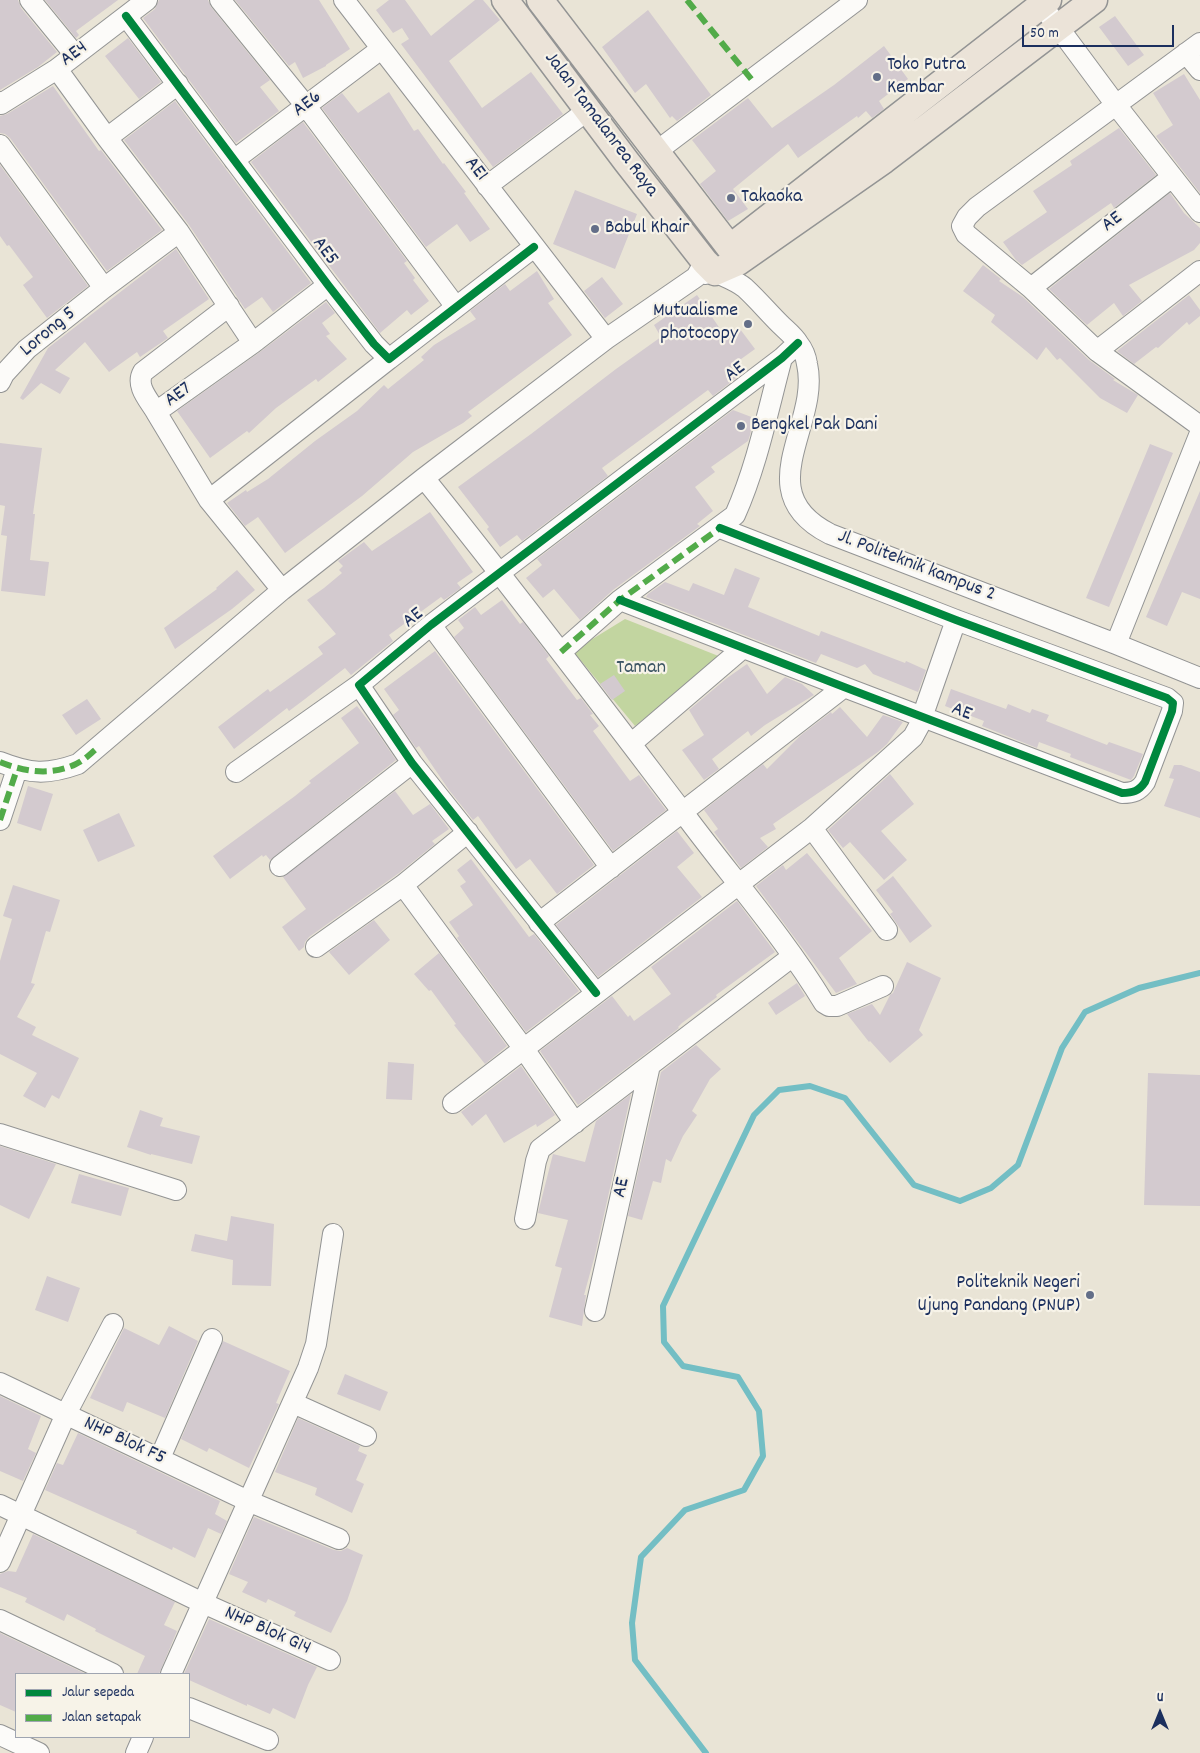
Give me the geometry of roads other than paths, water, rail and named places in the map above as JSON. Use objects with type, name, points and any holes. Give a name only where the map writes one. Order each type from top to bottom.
[{"type":"main road","name":"Jalan Tamalanrea Raya","points":[[505,0],[588,110],[717,264]]},
{"type":"main road","name":"Jalan Tamalanrea Raya","points":[[540,0],[657,151],[717,264]]},
{"type":"main road","points":[[717,264],[884,160],[1094,0]]},
{"type":"main road","points":[[717,264],[1042,2]]},
{"type":"street","points":[[30,0],[75,55]]},
{"type":"street","name":"AE4","points":[[0,104],[57,68],[147,0]]},
{"type":"street","points":[[220,0],[306,106],[456,307]]},
{"type":"street","name":"AE1","points":[[344,0],[606,340]]},
{"type":"street","points":[[657,151],[857,0]]},
{"type":"street","points":[[1042,2],[1058,27],[1116,105],[1200,212]]},
{"type":"street","name":"AE5","points":[[126,16],[328,285],[374,344],[389,359]]},
{"type":"street","points":[[1200,70],[1193,48],[977,207],[967,217],[962,226],[966,234],[1031,288],[1097,351],[1200,426]]},
{"type":"street","name":"AE6","points":[[234,160],[381,49]]},
{"type":"street","points":[[57,68],[107,138],[179,232],[252,343]]},
{"type":"street","points":[[107,138],[178,84]]},
{"type":"street","points":[[487,186],[588,110]]},
{"type":"street","points":[[0,145],[104,288]]},
{"type":"street","name":"AE","points":[[1031,288],[1172,177]]},
{"type":"street","name":"Lorong 5","points":[[0,382],[4,374],[27,349],[179,232]]},
{"type":"street","points":[[209,500],[534,247]]},
{"type":"street","points":[[0,820],[9,766],[39,772],[59,771],[78,764],[282,590],[424,478],[606,340],[717,264],[798,342]]},
{"type":"street","points":[[1097,351],[1200,271]]},
{"type":"street","name":"AE7","points":[[282,590],[209,500],[156,412],[252,343],[328,285]]},
{"type":"street","points":[[156,412],[140,386],[139,381],[143,372],[229,306]]},
{"type":"street","name":"AE","points":[[236,772],[359,685],[431,625],[782,358],[798,342]]},
{"type":"street","name":"Jl. Politeknik kampus 2","points":[[798,342],[807,362],[809,388],[790,462],[790,484],[796,504],[818,528],[1200,678]]},
{"type":"street","name":"AE","points":[[561,652],[620,600],[734,516],[743,498],[759,446],[782,358]]},
{"type":"street","points":[[1116,644],[1200,433]]},
{"type":"street","points":[[424,478],[501,573],[632,743],[683,813],[794,956],[824,1003],[829,1006],[836,1006],[883,986]]},
{"type":"street","points":[[720,528],[956,620]]},
{"type":"street","name":"AE","points":[[453,1103],[812,828],[913,738],[922,716],[956,620],[1167,698],[1172,703],[1172,711],[1142,788],[1130,793],[1122,792],[922,716],[844,688],[620,600]]},
{"type":"street","name":"AE","points":[[431,625],[611,868]]},
{"type":"street","points":[[632,743],[743,648]]},
{"type":"street","points":[[359,685],[412,764],[596,993]]},
{"type":"street","points":[[539,923],[844,688]]},
{"type":"street","points":[[280,866],[412,764]]},
{"type":"street","points":[[812,828],[887,930]]},
{"type":"street","points":[[316,947],[403,885],[468,832]]},
{"type":"street","points":[[403,885],[524,1049],[575,1123]]},
{"type":"street","points":[[525,1219],[540,1149],[794,956]]},
{"type":"street","name":"AE","points":[[595,1311],[650,1066]]},
{"type":"street","points":[[0,1134],[176,1190]]},
{"type":"street","points":[[172,1673],[308,1368],[316,1344],[334,1234]]},
{"type":"street","points":[[0,1562],[66,1414],[113,1324]]},
{"type":"street","points":[[160,1458],[212,1339]]},
{"type":"street","name":"NHP Blok F5","points":[[0,1383],[248,1501],[339,1539]]},
{"type":"street","points":[[293,1403],[366,1436]]},
{"type":"street","points":[[0,1505],[203,1603]]},
{"type":"street","name":"NHP Blok G14","points":[[203,1603],[330,1660]]},
{"type":"street","points":[[0,1620],[111,1673]]},
{"type":"street","points":[[190,1708],[268,1740]]},
{"type":"street","points":[[0,1735],[39,1753]]},
{"type":"street","points":[[136,1753],[143,1738]]},
{"type":"waterway","points":[[706,1753],[635,1660],[632,1623],[641,1557],[685,1510],[744,1490],[763,1456],[759,1411],[738,1377],[683,1366],[664,1342],[663,1306],[754,1115],[779,1090],[810,1086],[845,1098],[914,1185],[960,1201],[991,1188],[1018,1165],[1062,1048],[1085,1012],[1139,988],[1200,973]]},
{"type":"place","name":"Toko Putra Kembar","points":[[877,77]]},
{"type":"place","name":"Takaoka","points":[[731,198]]},
{"type":"place","name":"Babul Khair","points":[[595,229]]},
{"type":"place","name":"Mutualisme photocopy","points":[[748,324]]},
{"type":"place","name":"Bengkel Pak Dani","points":[[741,426]]},
{"type":"place","name":"Politeknik Negeri Ujung Pandang (PNUP)","points":[[1090,1295]]},
{"type":"park label","name":"Taman","points":[[641,669]]}]
